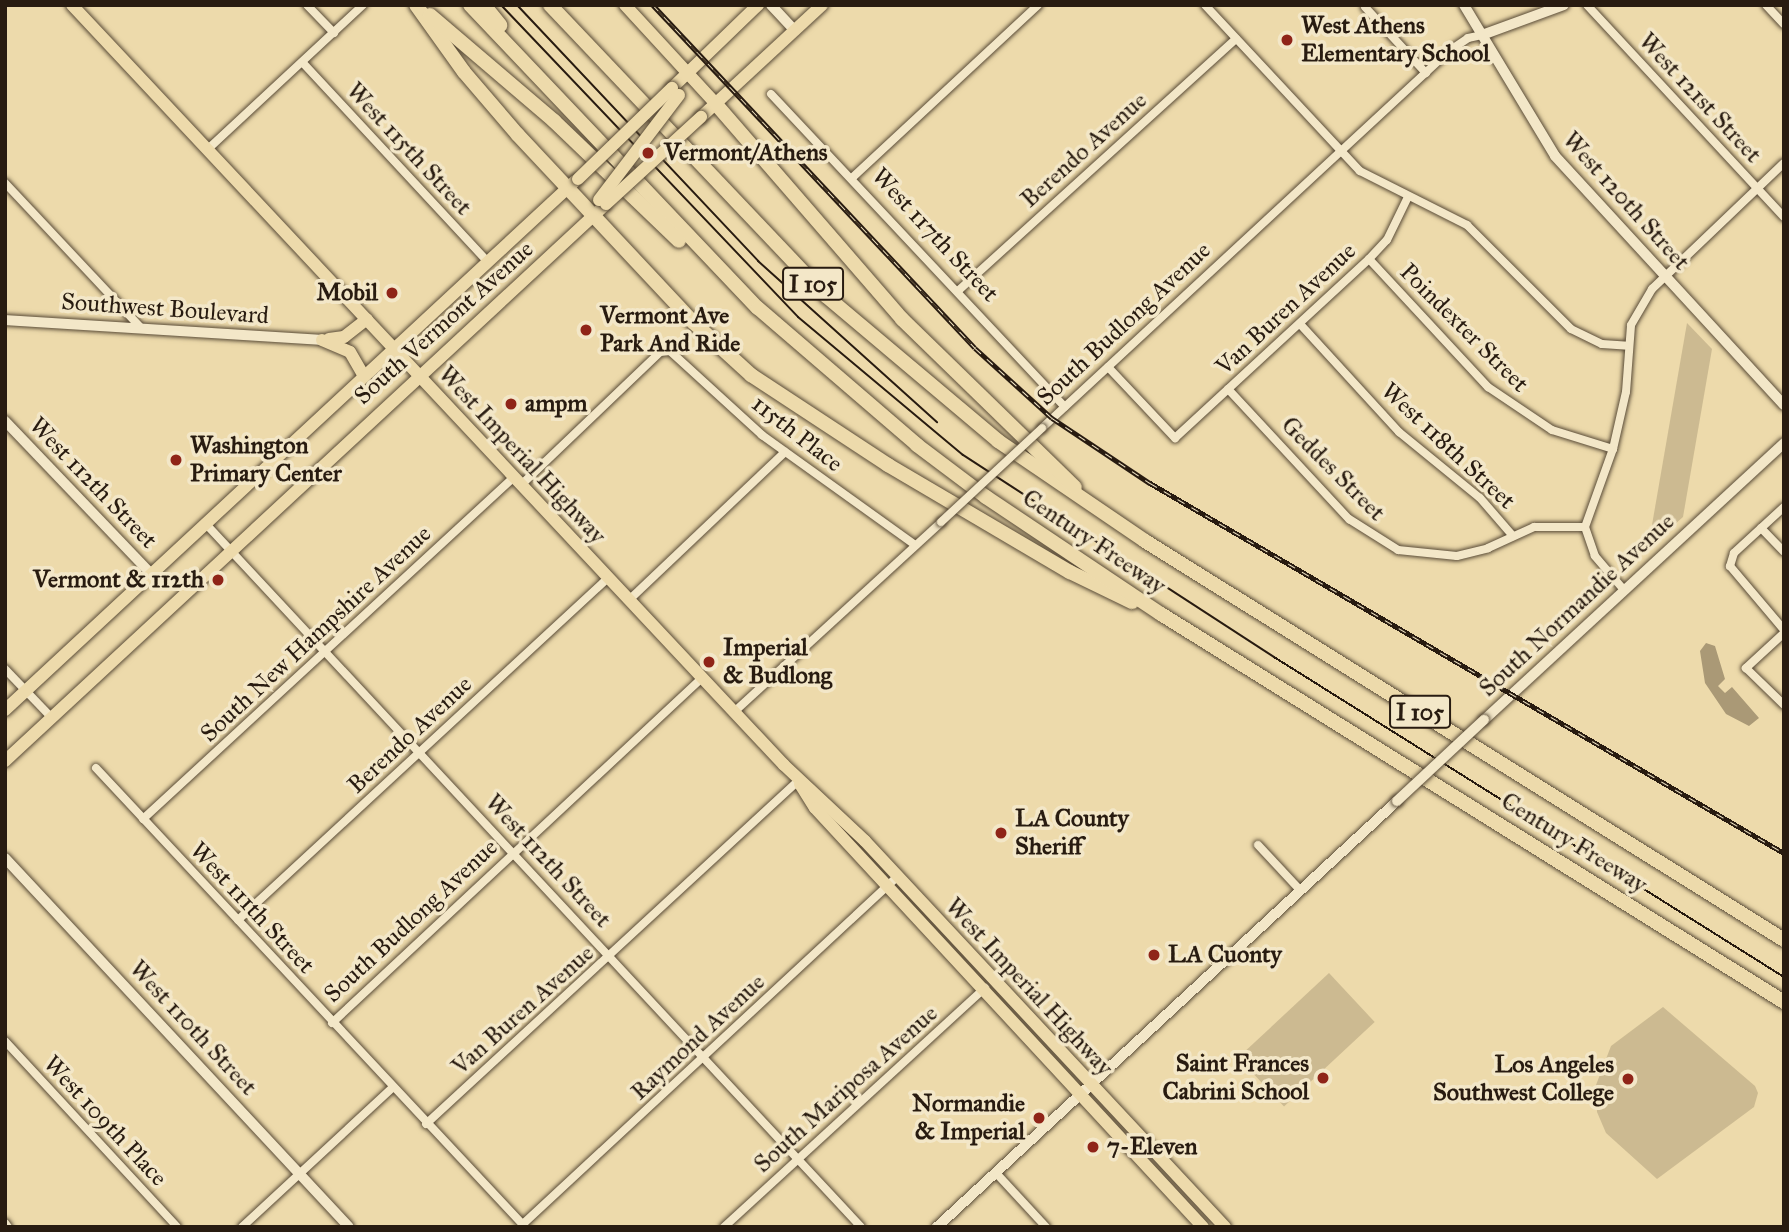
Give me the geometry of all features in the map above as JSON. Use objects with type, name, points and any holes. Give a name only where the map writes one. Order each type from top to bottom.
[{"type":"highway","points":[[417,5],[464,72],[573,183],[593,216],[719,347],[792,405],[1070,572],[1161,614]]},
{"type":"highway","points":[[417,5],[554,121],[739,298],[809,356]]},
{"type":"highway","name":"Century Freeway","points":[[470,5],[720,271],[809,356],[986,497],[1161,614],[1784,1002]]},
{"type":"highway","points":[[484,5],[600,143]]},
{"type":"highway","name":"Century Freeway","points":[[552,7],[826,296],[981,427],[1106,516],[1784,940]]},
{"type":"highway","points":[[715,103],[911,329],[1106,516]]},
{"type":"main road","name":"West Imperial Highway","points":[[72,5],[798,781],[815,808],[1203,1227]]},
{"type":"main road","points":[[625,5],[715,103]]},
{"type":"main road","name":"South Vermont Avenue","points":[[5,710],[573,183],[676,91],[687,73],[758,5]]},
{"type":"main road","name":"South Vermont Avenue","points":[[5,761],[418,375],[593,216],[602,203],[701,117],[822,5]]},
{"type":"main road","points":[[602,203],[676,91]]},
{"type":"main road","points":[[322,340],[344,337],[367,319]]},
{"type":"main road","points":[[322,340],[350,352],[364,376]]},
{"type":"main road","name":"West Imperial Highway","points":[[798,781],[825,800],[882,859],[1225,1227]]},
{"type":"main road","points":[[815,808],[836,820],[870,857],[882,859]]},
{"type":"street","points":[[307,5],[334,33]]},
{"type":"street","points":[[208,149],[363,5]]},
{"type":"street","points":[[771,5],[794,31]]},
{"type":"street","points":[[853,177],[1038,5]]},
{"type":"street","points":[[1205,5],[1360,171],[1467,225],[1571,330],[1602,344],[1628,346]]},
{"type":"street","name":"West 120th Street","points":[[1464,5],[1555,156],[1784,405]]},
{"type":"street","name":"South Budlong Avenue","points":[[734,712],[1426,73],[1468,38],[1564,5]]},
{"type":"street","name":"West 121st Street","points":[[1587,5],[1784,216]]},
{"type":"street","points":[[1766,5],[1784,24]]},
{"type":"street","points":[[1365,7],[1426,73]]},
{"type":"street","name":"Berendo Avenue","points":[[959,290],[1236,39]]},
{"type":"street","name":"West 115th Street","points":[[303,63],[488,262]]},
{"type":"street","name":"West 117th Street","points":[[771,94],[853,177],[1065,407]]},
{"type":"street","points":[[1624,590],[1595,556],[1585,527],[1612,449],[1626,393],[1628,346],[1637,309],[1665,276],[1784,163]]},
{"type":"street","points":[[5,183],[141,328]]},
{"type":"street","name":"Van Buren Avenue","points":[[1108,367],[1175,438],[1369,259],[1387,240],[1408,197]]},
{"type":"street","name":"Poindexter Street","points":[[1369,259],[1488,387],[1552,430],[1612,449]]},
{"type":"street","name":"Southwest Boulevard","points":[[5,320],[322,340]]},
{"type":"street","name":"West 118th Street","points":[[1300,324],[1399,432],[1479,498],[1513,536]]},
{"type":"street","name":"115th Place","points":[[660,352],[670,351],[685,361],[743,419],[915,545]]},
{"type":"street","name":"South New Hampshire Avenue","points":[[143,819],[660,352]]},
{"type":"street","name":"Geddes Street","points":[[1228,389],[1349,519],[1382,544],[1415,554],[1457,556],[1550,525],[1585,527]]},
{"type":"street","name":"West 112th Street","points":[[5,421],[151,574]]},
{"type":"street","name":"South Normandie Avenue","points":[[937,1227],[1784,443]]},
{"type":"street","points":[[629,600],[785,452]]},
{"type":"street","points":[[1783,705],[1746,668],[1784,631],[1730,566],[1734,553],[1784,507]]},
{"type":"street","name":"West 112th Street","points":[[205,523],[861,1227]]},
{"type":"street","points":[[1761,528],[1784,552]]},
{"type":"street","name":"Berendo Avenue","points":[[238,920],[608,578]]},
{"type":"street","points":[[5,669],[52,718]]},
{"type":"street","name":"South Budlong Avenue","points":[[332,1023],[702,678]]},
{"type":"street","name":"West 111th Street","points":[[96,768],[426,1124],[524,1225]]},
{"type":"street","name":"Van Buren Avenue","points":[[426,1124],[798,781]]},
{"type":"street","points":[[1258,845],[1300,890]]},
{"type":"street","name":"West 110th Street","points":[[5,858],[349,1227]]},
{"type":"street","name":"Raymond Avenue","points":[[524,1225],[898,876]]},
{"type":"street","name":"South Mariposa Avenue","points":[[724,1227],[994,979]]},
{"type":"street","name":"West 109th Place","points":[[5,1041],[177,1227]]},
{"type":"street","points":[[242,1227],[393,1087]]},
{"type":"street","points":[[996,1173],[1046,1227]]},
{"type":"shaded area","points":[[1687,323],[1712,349],[1683,517],[1648,548]]},
{"type":"shaded area","points":[[1706,643],[1715,646],[1725,679],[1718,686],[1725,693],[1732,687],[1759,718],[1749,726],[1726,714],[1705,683],[1700,651]]},
{"type":"shaded area","points":[[1329,973],[1375,1022],[1284,1107],[1238,1058]]},
{"type":"shaded area","points":[[1663,1007],[1755,1086],[1758,1093],[1754,1107],[1657,1179],[1606,1133],[1597,1112],[1596,1085],[1611,1046]]},
{"type":"tram line","points":[[501,5],[798,317],[963,455],[1274,657],[1784,977]]},
{"type":"tram line","points":[[517,5],[758,261],[937,422]]},
{"type":"railway","points":[[653,5],[975,348],[1052,418],[1150,483],[1784,853]]},
{"type":"place","name":"West Athens Elementary School","points":[[1287,40]]},
{"type":"place","name":"Vermont/Athens","points":[[648,153]]},
{"type":"place","name":"Mobil","points":[[392,293]]},
{"type":"place","name":"Vermont Ave Park And Ride","points":[[586,330]]},
{"type":"place","name":"ampm","points":[[511,404]]},
{"type":"place","name":"Washington Primary Center","points":[[176,460]]},
{"type":"place","name":"Vermont & 112th","points":[[218,580]]},
{"type":"place","name":"Imperial & Budlong","points":[[709,662]]},
{"type":"place","name":"LA County Sheriff","points":[[1001,833]]},
{"type":"place","name":"LA Cuonty","points":[[1154,955]]},
{"type":"place","name":"Saint Frances Cabrini School","points":[[1323,1078]]},
{"type":"place","name":"Los Angeles Southwest College","points":[[1628,1079]]},
{"type":"place","name":"Normandie & Imperial","points":[[1039,1118]]},
{"type":"place","name":"7-Eleven","points":[[1093,1147]]}]
